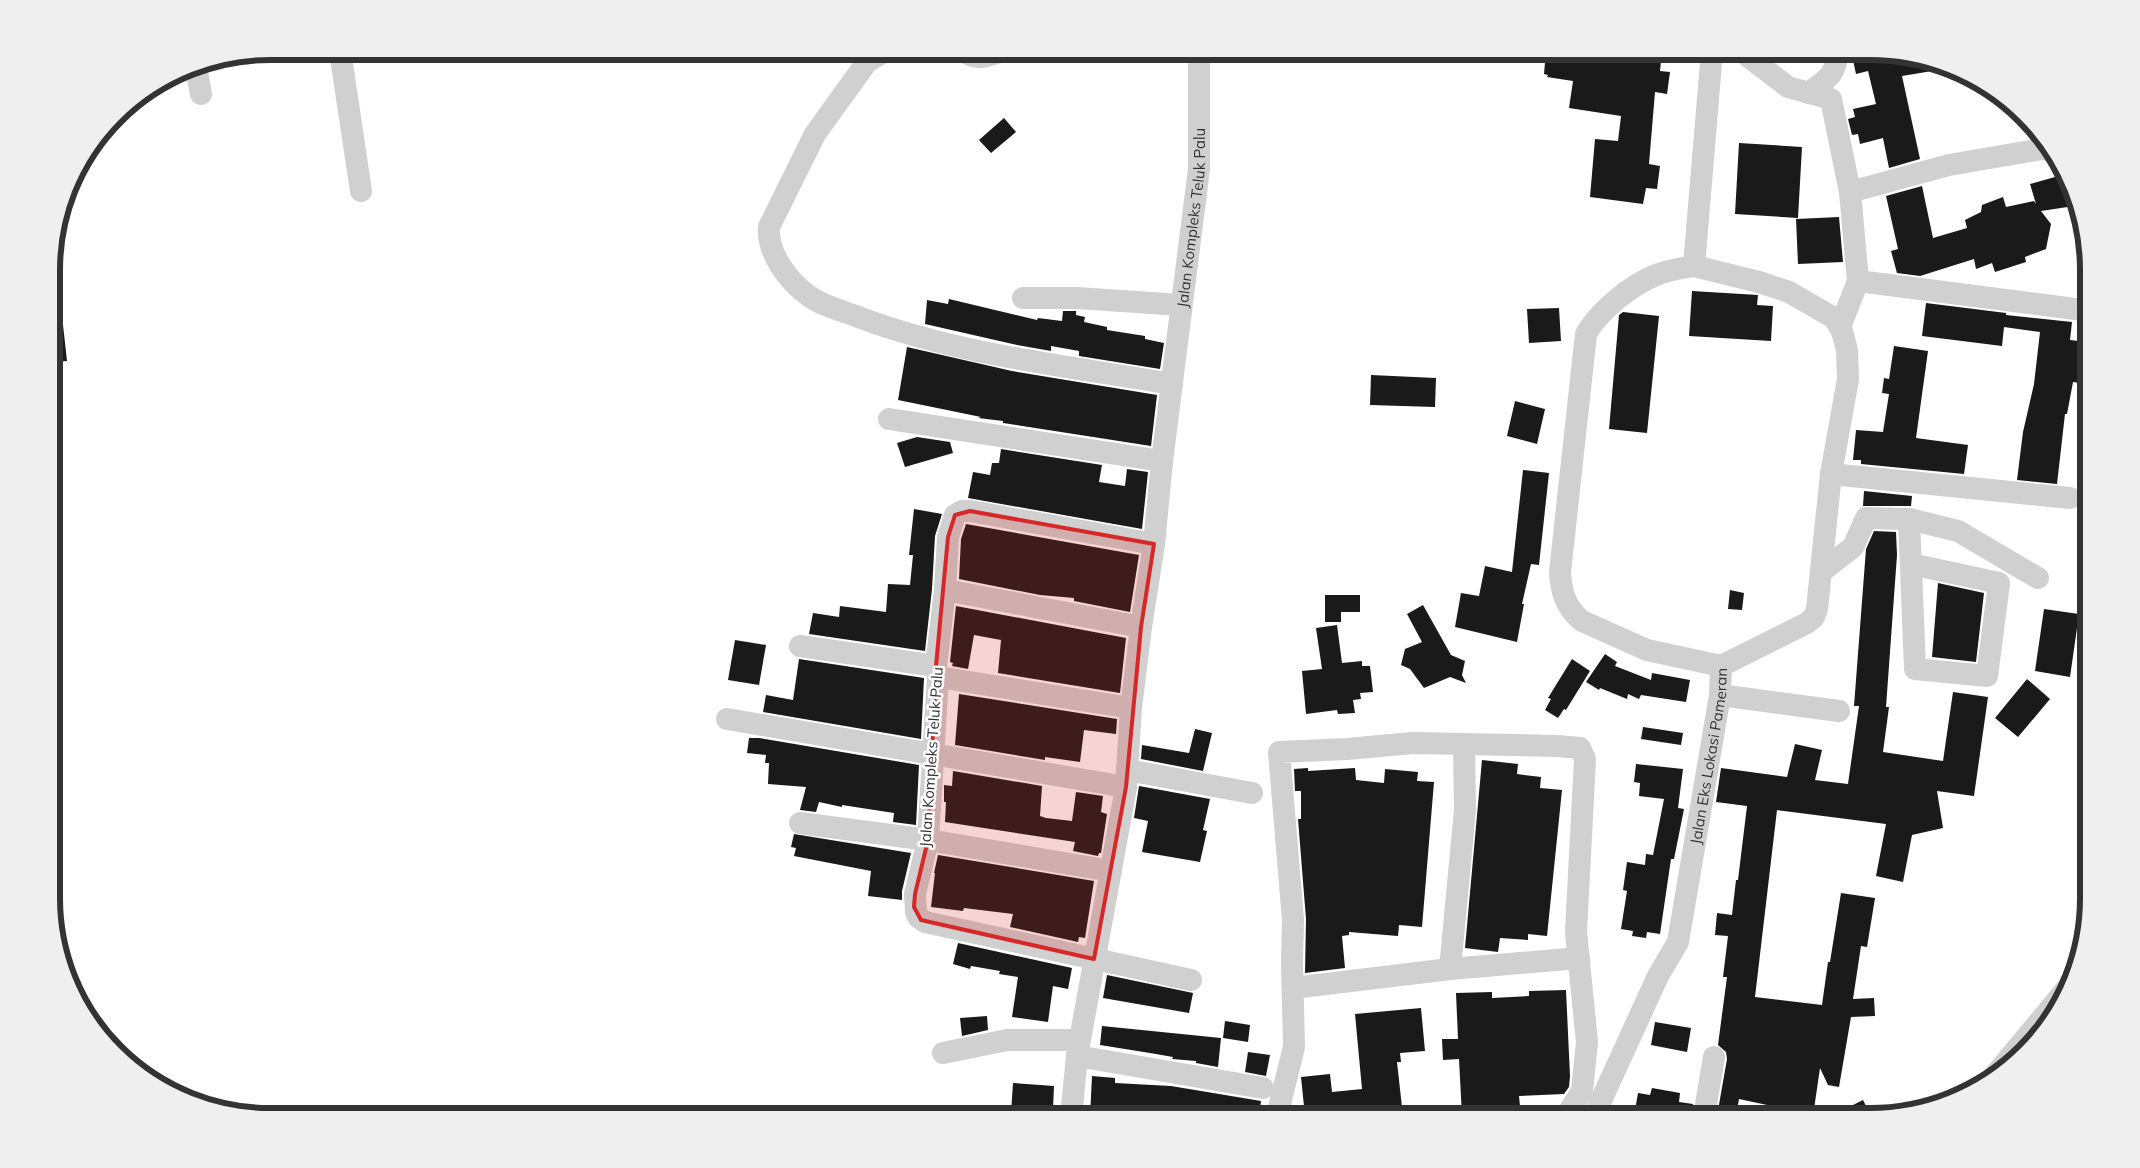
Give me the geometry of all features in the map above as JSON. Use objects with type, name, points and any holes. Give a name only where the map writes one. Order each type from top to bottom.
[{"type":"street","points":[[341,60],[361,191]]},
{"type":"street","points":[[870,60],[815,134],[769,227],[770,241],[779,264],[790,277],[809,296],[822,303],[899,332],[985,352],[1172,384]]},
{"type":"street","name":"Jalan Kompleks Teluk Palu","points":[[1072,1108],[1078,1048],[1127,778],[1131,708],[1154,544],[1162,461],[1199,168],[1199,60]]},
{"type":"street","points":[[1694,266],[1711,60]]},
{"type":"street","points":[[1753,60],[1788,87],[1831,100],[1850,192],[1858,281],[1840,328]]},
{"type":"street","points":[[1808,93],[1831,76],[1837,60]]},
{"type":"street","points":[[197,73],[201,94]]},
{"type":"street","points":[[1850,192],[1949,166],[2042,149]]},
{"type":"street","points":[[1720,666],[1647,650],[1582,621],[1566,603],[1561,586],[1560,572],[1586,334],[1600,315],[1618,299],[1655,275],[1694,266],[1759,282],[1789,292],[1834,318],[1840,328]]},
{"type":"street","points":[[1858,281],[2080,310]]},
{"type":"street","points":[[1023,298],[1077,298],[1181,306]]},
{"type":"street","name":"Jalan Eks Lokasi Pameran","points":[[1598,1108],[1654,984],[1678,942],[1720,695],[1720,666],[1807,623],[1814,617],[1817,610],[1831,474],[1848,379],[1847,350],[1840,328]]},
{"type":"street","points":[[889,419],[1162,461]]},
{"type":"street","points":[[1831,474],[2070,498]]},
{"type":"street","name":"Jalan Kompleks Teluk Palu","points":[[1094,959],[921,920],[914,907],[915,894],[928,840],[937,672],[948,537],[954,515],[962,511],[992,514],[1154,544]]},
{"type":"street","points":[[1822,571],[1853,548],[1866,518],[1909,519],[1958,531],[2038,578]]},
{"type":"street","points":[[1909,519],[1915,669],[1987,676],[1999,583],[1911,564]]},
{"type":"street","points":[[945,590],[1141,627]]},
{"type":"street","points":[[800,646],[1131,708]]},
{"type":"street","points":[[1720,695],[1839,711]]},
{"type":"street","points":[[727,719],[934,754],[1252,793]]},
{"type":"street","points":[[1279,1108],[1294,1047],[1293,920],[1279,752],[1347,749],[1413,743],[1580,748],[1585,759],[1576,932],[1587,1042],[1585,1082],[1582,1091],[1571,1108]]},
{"type":"street","points":[[1450,969],[1465,810],[1464,744]]},
{"type":"street","points":[[800,823],[928,840],[1110,871]]},
{"type":"street","points":[[1293,988],[1450,969],[1579,958]]},
{"type":"street","points":[[1094,959],[1191,980]]},
{"type":"street","points":[[2015,1051],[2047,1012]]},
{"type":"street","points":[[943,1053],[1007,1040],[1078,1048],[1264,1088]]},
{"type":"street","points":[[1705,1108],[1714,1058]]},
{"type":"highlighted area","points":[[970,511],[1154,544],[1141,627],[1126,787],[1094,959],[921,920],[914,907],[915,894],[928,840],[936,666],[948,537],[955,515]]},
{"type":"building","points":[[1545,60],[1661,60],[1660,71],[1670,72],[1667,94],[1655,92],[1649,164],[1660,166],[1657,189],[1646,188],[1643,204],[1590,197],[1595,139],[1618,141],[1621,116],[1569,108],[1573,81],[1547,77],[1548,75],[1544,74]]},
{"type":"building","points":[[1853,60],[1884,60],[1936,70],[1902,76],[1920,159],[1889,168],[1883,138],[1860,144],[1858,134],[1852,135],[1848,119],[1855,117],[1853,109],[1876,104],[1868,71],[1856,74]]},
{"type":"building","points":[[1004,118],[1016,132],[991,153],[979,140]]},
{"type":"building","points":[[1739,143],[1802,147],[1798,218],[1735,214]]},
{"type":"building","points":[[2058,176],[2070,207],[2041,211],[2051,224],[2046,249],[2025,257],[2026,262],[1995,272],[1992,263],[1976,269],[1974,259],[1920,276],[1897,273],[1891,251],[1898,249],[1886,196],[1922,186],[1933,238],[1967,228],[1965,220],[1981,212],[1982,205],[2003,197],[2006,207],[2034,201],[2036,204],[2030,184]]},
{"type":"building","points":[[1839,217],[1843,262],[1798,264],[1796,219]]},
{"type":"building","points":[[1692,291],[1758,295],[1757,305],[1773,306],[1771,341],[1689,336]]},
{"type":"building","points":[[949,299],[1037,320],[1038,318],[1062,321],[1063,311],[1076,311],[1076,315],[1085,317],[1084,322],[1107,327],[1107,330],[1145,336],[1145,339],[1164,343],[1160,369],[1079,356],[1079,351],[1051,346],[1051,351],[1017,345],[925,324],[927,300],[948,304]]},
{"type":"building","points":[[1926,303],[2006,313],[2006,315],[2072,322],[2070,340],[2080,341],[2080,383],[2073,382],[2067,414],[2065,414],[2057,484],[2017,480],[2023,432],[2034,384],[2040,332],[2004,327],[2002,346],[1922,336]]},
{"type":"building","points":[[60,307],[67,361],[60,361]]},
{"type":"building","points":[[1559,308],[1561,341],[1529,343],[1527,309]]},
{"type":"building","points":[[1623,312],[1659,316],[1647,433],[1609,429],[1619,315]]},
{"type":"building","points":[[1894,346],[1928,351],[1916,438],[1968,445],[1964,474],[1861,464],[1861,460],[1853,460],[1856,430],[1883,432],[1889,394],[1882,393],[1884,378],[1889,379]]},
{"type":"building","points":[[907,347],[1012,371],[1157,395],[1151,446],[1003,423],[1003,421],[978,418],[981,417],[898,400]]},
{"type":"building","points":[[1371,375],[1436,378],[1435,407],[1370,405]]},
{"type":"building","points":[[1515,401],[1545,409],[1537,444],[1507,436]]},
{"type":"building","points":[[917,437],[950,442],[953,453],[905,467],[897,443]]},
{"type":"building","points":[[1001,449],[1102,465],[1099,482],[1125,486],[1127,469],[1148,472],[1142,529],[968,498],[973,472],[990,475],[992,463],[999,463]]},
{"type":"building","points":[[1523,470],[1549,473],[1539,565],[1531,564],[1522,604],[1524,604],[1517,642],[1455,627],[1461,593],[1479,596],[1485,566],[1512,572]]},
{"type":"building","points":[[1864,491],[1912,496],[1911,506],[1863,506]]},
{"type":"building","points":[[914,509],[942,514],[935,536],[932,589],[925,651],[809,634],[813,613],[839,617],[840,606],[886,612],[888,584],[910,585],[913,555],[909,555]]},
{"type":"building","points":[[966,524],[1139,555],[1130,612],[1074,601],[1074,598],[1040,595],[959,579],[961,539]]},
{"type":"building","points":[[1874,531],[1896,532],[1897,555],[1886,707],[1889,707],[1883,752],[1943,761],[1953,692],[1988,697],[1974,796],[1937,791],[1943,828],[1912,835],[1903,882],[1876,876],[1886,824],[1777,810],[1755,997],[1822,1005],[1841,893],[1875,898],[1867,947],[1861,946],[1853,999],[1874,998],[1875,1016],[1851,1017],[1839,1087],[1828,1085],[1820,1068],[1814,1108],[1781,1108],[1739,1099],[1737,1108],[1718,1108],[1727,1059],[1726,1052],[1718,1045],[1727,977],[1723,977],[1728,936],[1715,935],[1717,913],[1732,915],[1747,806],[1716,802],[1721,768],[1787,777],[1795,744],[1822,750],[1815,780],[1848,784],[1859,706],[1854,706],[1866,549]]},
{"type":"building","points":[[1938,583],[1984,593],[1976,662],[1932,657]]},
{"type":"building","points":[[1730,590],[1744,593],[1742,610],[1728,609]]},
{"type":"building","points":[[1325,595],[1360,595],[1360,612],[1341,612],[1341,622],[1325,622]]},
{"type":"building","points":[[1423,605],[1451,655],[1465,661],[1462,675],[1466,683],[1450,677],[1424,688],[1410,669],[1401,665],[1405,649],[1422,642],[1407,614]]},
{"type":"building","points":[[956,606],[1126,638],[1120,693],[998,673],[1001,640],[974,635],[968,669],[952,666],[953,663],[950,662]]},
{"type":"building","points":[[2044,609],[2079,614],[2070,677],[2035,671]]},
{"type":"building","points":[[1337,625],[1342,663],[1362,661],[1362,666],[1370,666],[1373,692],[1360,693],[1361,699],[1353,700],[1355,713],[1338,714],[1337,710],[1306,714],[1302,671],[1322,669],[1316,628]]},
{"type":"building","points":[[735,640],[766,645],[759,685],[728,680]]},
{"type":"building","points":[[1605,654],[1617,662],[1615,666],[1651,680],[1652,673],[1690,680],[1686,702],[1641,695],[1639,699],[1628,694],[1627,699],[1600,688],[1599,690],[1586,682]]},
{"type":"building","points":[[799,659],[924,678],[921,739],[763,712],[766,695],[793,700]]},
{"type":"building","points":[[1572,659],[1590,671],[1566,710],[1564,709],[1558,718],[1545,710],[1551,699],[1548,698]]},
{"type":"building","points":[[2027,679],[2050,699],[2018,737],[1995,718]]},
{"type":"building","points":[[959,694],[1117,719],[1116,734],[1084,730],[1080,762],[1045,757],[1045,760],[955,745]]},
{"type":"building","points":[[1643,727],[1683,733],[1681,745],[1641,739]]},
{"type":"building","points":[[1195,729],[1212,733],[1203,771],[1141,759],[1142,745],[1189,753]]},
{"type":"building","points":[[749,738],[759,738],[919,765],[916,825],[893,822],[894,813],[842,805],[842,807],[819,802],[816,812],[800,810],[806,787],[768,784],[769,763],[765,763],[766,755],[747,753]]},
{"type":"building","points":[[1482,760],[1518,764],[1517,774],[1541,777],[1540,788],[1562,790],[1547,936],[1528,934],[1528,940],[1500,938],[1498,952],[1465,948]]},
{"type":"building","points":[[1636,764],[1683,769],[1678,808],[1684,809],[1674,859],[1671,859],[1660,934],[1647,932],[1646,938],[1632,936],[1633,931],[1621,929],[1627,891],[1623,890],[1627,862],[1645,865],[1646,854],[1653,855],[1664,799],[1639,796],[1640,783],[1634,782]]},
{"type":"building","points":[[1308,768],[1308,771],[1355,768],[1356,780],[1384,783],[1385,769],[1418,772],[1417,781],[1434,782],[1422,927],[1399,925],[1398,936],[1349,932],[1349,935],[1342,936],[1345,968],[1305,973],[1306,919],[1298,819],[1301,819],[1301,791],[1295,791],[1294,769]]},
{"type":"building","points":[[953,771],[1042,786],[1040,816],[1046,818],[1072,821],[1076,792],[1103,796],[1101,812],[1107,814],[1101,853],[1098,856],[1073,851],[1075,842],[945,822],[946,802],[944,802],[944,785],[952,786]]},
{"type":"building","points":[[1139,786],[1210,799],[1203,830],[1207,831],[1200,862],[1142,852],[1148,821],[1134,818]]},
{"type":"building","points":[[794,834],[911,853],[902,891],[902,900],[868,896],[871,871],[794,856],[796,848],[791,847]]},
{"type":"building","points":[[938,855],[1094,881],[1085,938],[1079,937],[1078,942],[1010,927],[1013,914],[964,908],[963,911],[931,907],[934,873]]},
{"type":"building","points":[[958,943],[1072,968],[1068,989],[1053,986],[1048,1022],[1012,1017],[1018,977],[999,974],[1000,971],[971,966],[970,969],[953,964]]},
{"type":"building","points":[[1107,975],[1193,993],[1189,1013],[1103,998]]},
{"type":"building","points":[[1566,990],[1569,1087],[1564,1094],[1519,1096],[1520,1108],[1462,1108],[1459,1059],[1443,1060],[1442,1039],[1458,1039],[1456,993],[1492,992],[1492,998],[1529,996],[1529,991]]},
{"type":"building","points":[[1421,1008],[1425,1051],[1400,1053],[1401,1062],[1397,1062],[1402,1108],[1304,1108],[1301,1077],[1330,1074],[1332,1092],[1362,1089],[1355,1014]]},
{"type":"building","points":[[987,1016],[988,1030],[962,1036],[960,1018]]},
{"type":"building","points":[[1225,1021],[1250,1025],[1248,1042],[1223,1038]]},
{"type":"building","points":[[1655,1022],[1691,1028],[1687,1052],[1651,1045]]},
{"type":"building","points":[[1102,1026],[1221,1038],[1218,1067],[1196,1063],[1196,1061],[1172,1059],[1173,1057],[1100,1045]]},
{"type":"building","points":[[1248,1052],[1270,1055],[1266,1076],[1245,1072]]},
{"type":"building","points":[[1092,1076],[1115,1078],[1115,1083],[1171,1086],[1261,1101],[1260,1108],[1090,1108]]},
{"type":"building","points":[[1013,1083],[1054,1086],[1053,1108],[1011,1108]]},
{"type":"building","points":[[1652,1088],[1680,1093],[1679,1102],[1693,1104],[1692,1108],[1635,1108],[1638,1093],[1650,1095]]},
{"type":"building","points":[[1863,1100],[1867,1108],[1847,1108]]}]
